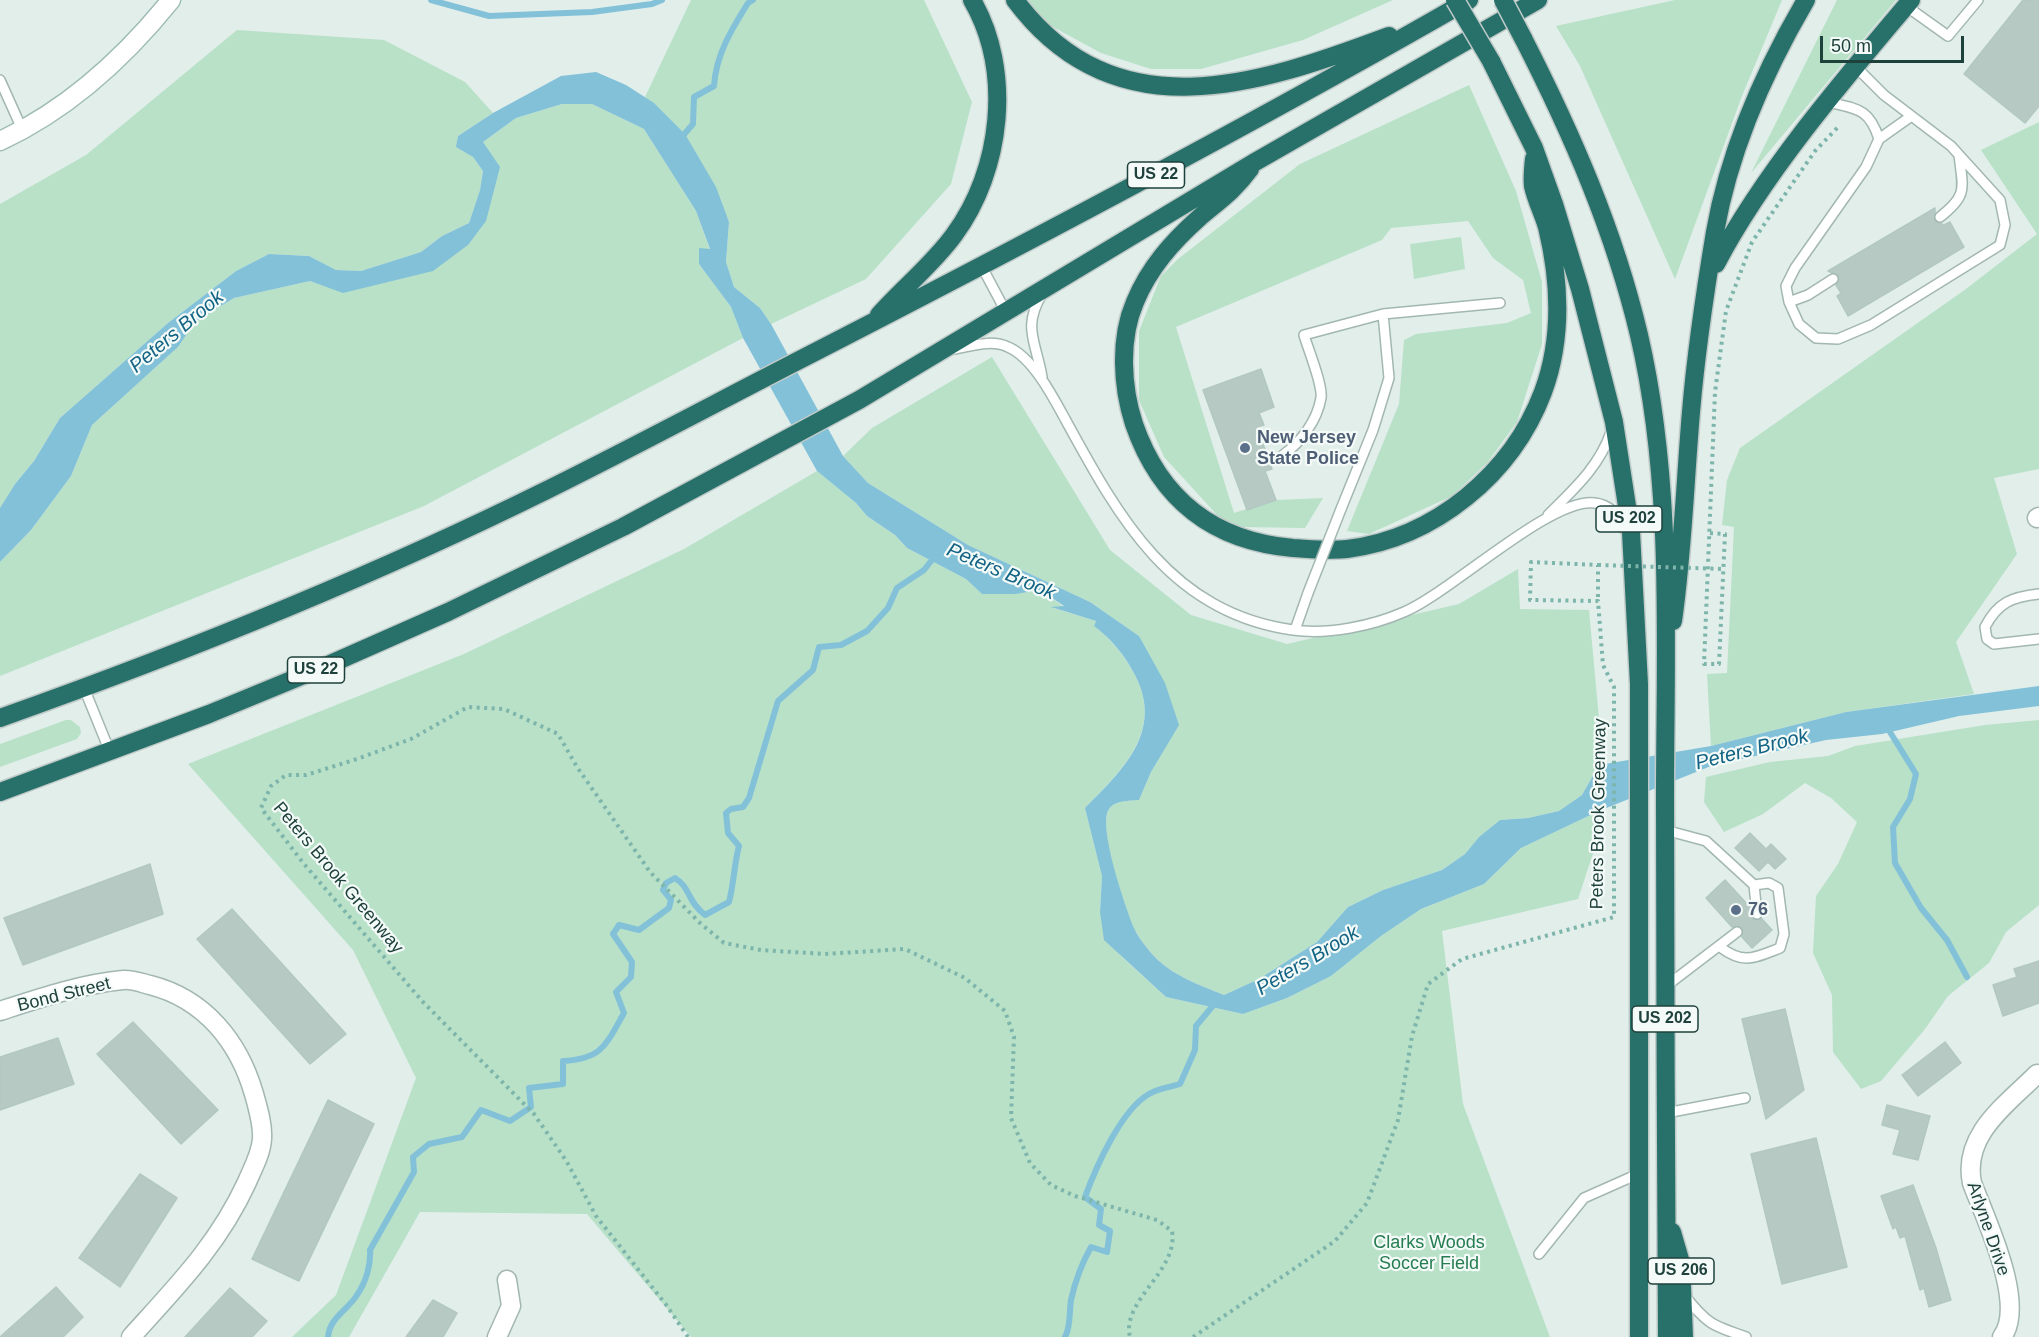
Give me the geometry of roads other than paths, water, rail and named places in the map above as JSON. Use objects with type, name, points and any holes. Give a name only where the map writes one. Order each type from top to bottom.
[{"type":"highway","points":[[872,323],[953,237],[975,201],[988,167],[997,103],[995,71],[987,36],[972,0]]},
{"type":"highway","points":[[1015,0],[1046,36],[1068,54],[1098,72],[1137,83],[1177,88],[1242,82],[1290,72],[1436,19]]},
{"type":"highway","name":"US 202","points":[[1455,0],[1491,61],[1534,148],[1580,289],[1614,422],[1632,545],[1639,684],[1637,839],[1639,1337]]},
{"type":"highway","name":"US 22","points":[[0,718],[166,658],[418,551],[544,492],[981,267],[1256,121],[1469,0]]},
{"type":"highway","name":"US 202","points":[[1503,0],[1563,116],[1606,220],[1639,337],[1660,470],[1665,679],[1667,1337]]},
{"type":"highway","points":[[1533,3],[1554,0]]},
{"type":"highway","points":[[1665,679],[1683,555],[1691,412],[1698,343],[1715,230],[1731,174],[1761,90],[1806,0]]},
{"type":"highway","name":"US 22","points":[[0,792],[209,714],[448,612],[623,527],[859,400],[1255,162],[1533,3]]},
{"type":"highway","points":[[1709,277],[1745,215],[1827,102],[1908,3]]},
{"type":"highway","points":[[1255,162],[1234,191],[1180,236],[1153,267],[1143,284],[1127,327],[1124,361],[1128,405],[1144,451],[1155,471],[1184,504],[1208,524],[1245,540],[1326,550],[1356,547],[1390,538],[1442,515],[1479,488],[1496,471],[1531,418],[1549,373],[1555,344],[1558,303],[1552,254],[1533,186],[1534,148]]},
{"type":"highway","name":"US 206","points":[[1666,1207],[1681,1263],[1684,1337]]},
{"type":"street","points":[[0,141],[22,129],[113,63],[149,28],[171,0]]},
{"type":"street","name":"Bond Street","points":[[0,1011],[56,993],[125,980],[158,987],[184,999],[211,1019],[235,1046],[246,1065],[259,1109],[262,1138],[256,1161],[237,1203],[206,1254],[131,1337]]},
{"type":"street","name":"Arlyne Drive","points":[[2002,1337],[2010,1307],[2006,1274],[1968,1168],[1971,1151],[1978,1137],[2037,1074]]},
{"type":"street","points":[[497,1337],[511,1306],[507,1280]]},
{"type":"lane","points":[[1908,3],[1948,36],[1978,0]]},
{"type":"lane","points":[[1856,67],[1910,117],[1959,155],[2000,201],[2005,225],[2000,245],[1871,325],[1838,339],[1816,338],[1799,324],[1789,302],[1786,286],[1795,268],[1866,167],[1879,139],[1910,117]]},
{"type":"lane","points":[[0,80],[22,129]]},
{"type":"lane","points":[[1827,102],[1856,109],[1873,121],[1879,139]]},
{"type":"lane","points":[[1940,217],[1959,202],[1963,187],[1959,155]]},
{"type":"lane","points":[[981,267],[1006,312]]},
{"type":"lane","points":[[1789,302],[1808,295],[1833,279]]},
{"type":"lane","points":[[1047,287],[1032,311],[1030,321],[1042,377],[1099,481],[1149,552],[1175,578],[1207,600],[1251,621],[1295,630],[1336,629],[1372,623],[1405,612],[1442,590],[1542,521],[1575,505],[1594,503],[1609,508],[1620,520],[1632,545]]},
{"type":"lane","points":[[1283,455],[1298,444],[1304,435],[1322,396],[1304,334],[1383,314],[1500,303]]},
{"type":"lane","points":[[1295,630],[1373,430],[1389,378],[1383,314]]},
{"type":"lane","points":[[940,352],[995,343],[1010,347],[1042,377]]},
{"type":"lane","points":[[1542,521],[1591,472],[1605,450],[1614,422]]},
{"type":"lane","points":[[2039,594],[2013,597],[2001,603],[1985,627],[1987,639],[1994,644],[2039,639]]},
{"type":"lane","points":[[84,688],[110,752]]},
{"type":"lane","points":[[1665,830],[1706,841],[1754,885],[1757,914]]},
{"type":"lane","points":[[1720,947],[1735,958],[1746,958],[1780,948],[1784,934],[1778,888],[1769,883],[1754,885]]},
{"type":"lane","points":[[1665,987],[1737,932]]},
{"type":"lane","points":[[1666,1113],[1745,1098]]},
{"type":"lane","points":[[1539,1254],[1584,1198],[1638,1174]]},
{"type":"lane","points":[[1682,1292],[1704,1320],[1718,1328],[1746,1337]]},
{"type":"water","name":"Peters Brook","points":[[596,72],[626,85],[654,103],[685,134],[716,187],[729,222],[726,262],[734,287],[760,308],[771,324],[843,456],[868,483],[968,545],[1090,602],[1139,636],[1165,683],[1179,725],[1151,772],[1139,800],[1118,802],[1109,809],[1106,818],[1107,832],[1119,886],[1138,935],[1160,962],[1195,983],[1224,995],[1259,979],[1317,942],[1348,907],[1383,890],[1442,870],[1465,854],[1479,837],[1500,820],[1528,818],[1559,811],[1582,795],[1599,765],[1711,746],[1846,712],[2039,686],[2039,706],[1959,716],[1882,734],[1826,740],[1711,766],[1599,811],[1521,848],[1484,884],[1421,909],[1381,936],[1331,976],[1287,998],[1243,1014],[1166,997],[1104,940],[1100,912],[1102,876],[1085,808],[1125,764],[1142,732],[1145,714],[1143,695],[1126,660],[1112,642],[1094,626],[1096,621],[1051,607],[1064,606],[1040,590],[1016,594],[982,594],[966,579],[907,548],[895,535],[867,516],[856,503],[817,471],[743,338],[731,307],[699,264],[699,248],[710,249],[696,211],[644,129],[592,104],[562,104],[516,118],[483,142],[500,167],[486,221],[468,245],[433,271],[343,293],[310,281],[234,298],[195,322],[178,347],[92,425],[71,476],[31,530],[0,562],[0,508],[15,484],[34,461],[60,418],[168,323],[236,271],[269,254],[309,256],[336,270],[361,271],[421,252],[442,236],[469,223],[480,190],[483,171],[473,157],[456,147],[458,136],[493,113],[561,76]]},
{"type":"waterway","points":[[431,0],[489,16],[592,12],[652,4],[662,0]]},
{"type":"waterway","points":[[680,139],[693,124],[694,97],[714,86],[715,74],[726,42],[748,3],[753,0]]},
{"type":"waterway","name":"Peters Brook","points":[[328,1337],[332,1324],[353,1301],[363,1285],[369,1267],[370,1250],[414,1172],[413,1157],[429,1144],[462,1137],[481,1110],[510,1121],[531,1107],[529,1088],[563,1084],[563,1061],[586,1057],[595,1053],[607,1042],[624,1013],[616,992],[631,977],[632,962],[613,934],[619,925],[639,930],[669,908],[671,900],[663,890],[666,883],[675,878],[684,886],[699,910],[705,915],[729,902],[739,846],[728,833],[726,813],[731,809],[743,807],[749,798],[778,701],[813,670],[819,647],[841,645],[867,631],[888,608],[897,588],[924,570],[935,556]]},
{"type":"waterway","points":[[1890,726],[1890,732],[1916,774],[1910,799],[1893,827],[1895,863],[1921,908],[1947,940],[1967,977]]},
{"type":"waterway","points":[[1065,1337],[1073,1293],[1088,1253],[1091,1247],[1107,1252],[1110,1231],[1099,1225],[1101,1209],[1085,1197],[1096,1170],[1119,1126],[1139,1102],[1153,1092],[1180,1084],[1195,1050],[1196,1026],[1216,1002]]},
{"type":"place","name":"New Jersey State Police","points":[[1245,448]]},
{"type":"place","name":"76","points":[[1736,910]]},
{"type":"park label","name":"Clarks Woods Soccer Field","points":[[1429,1253]]}]
